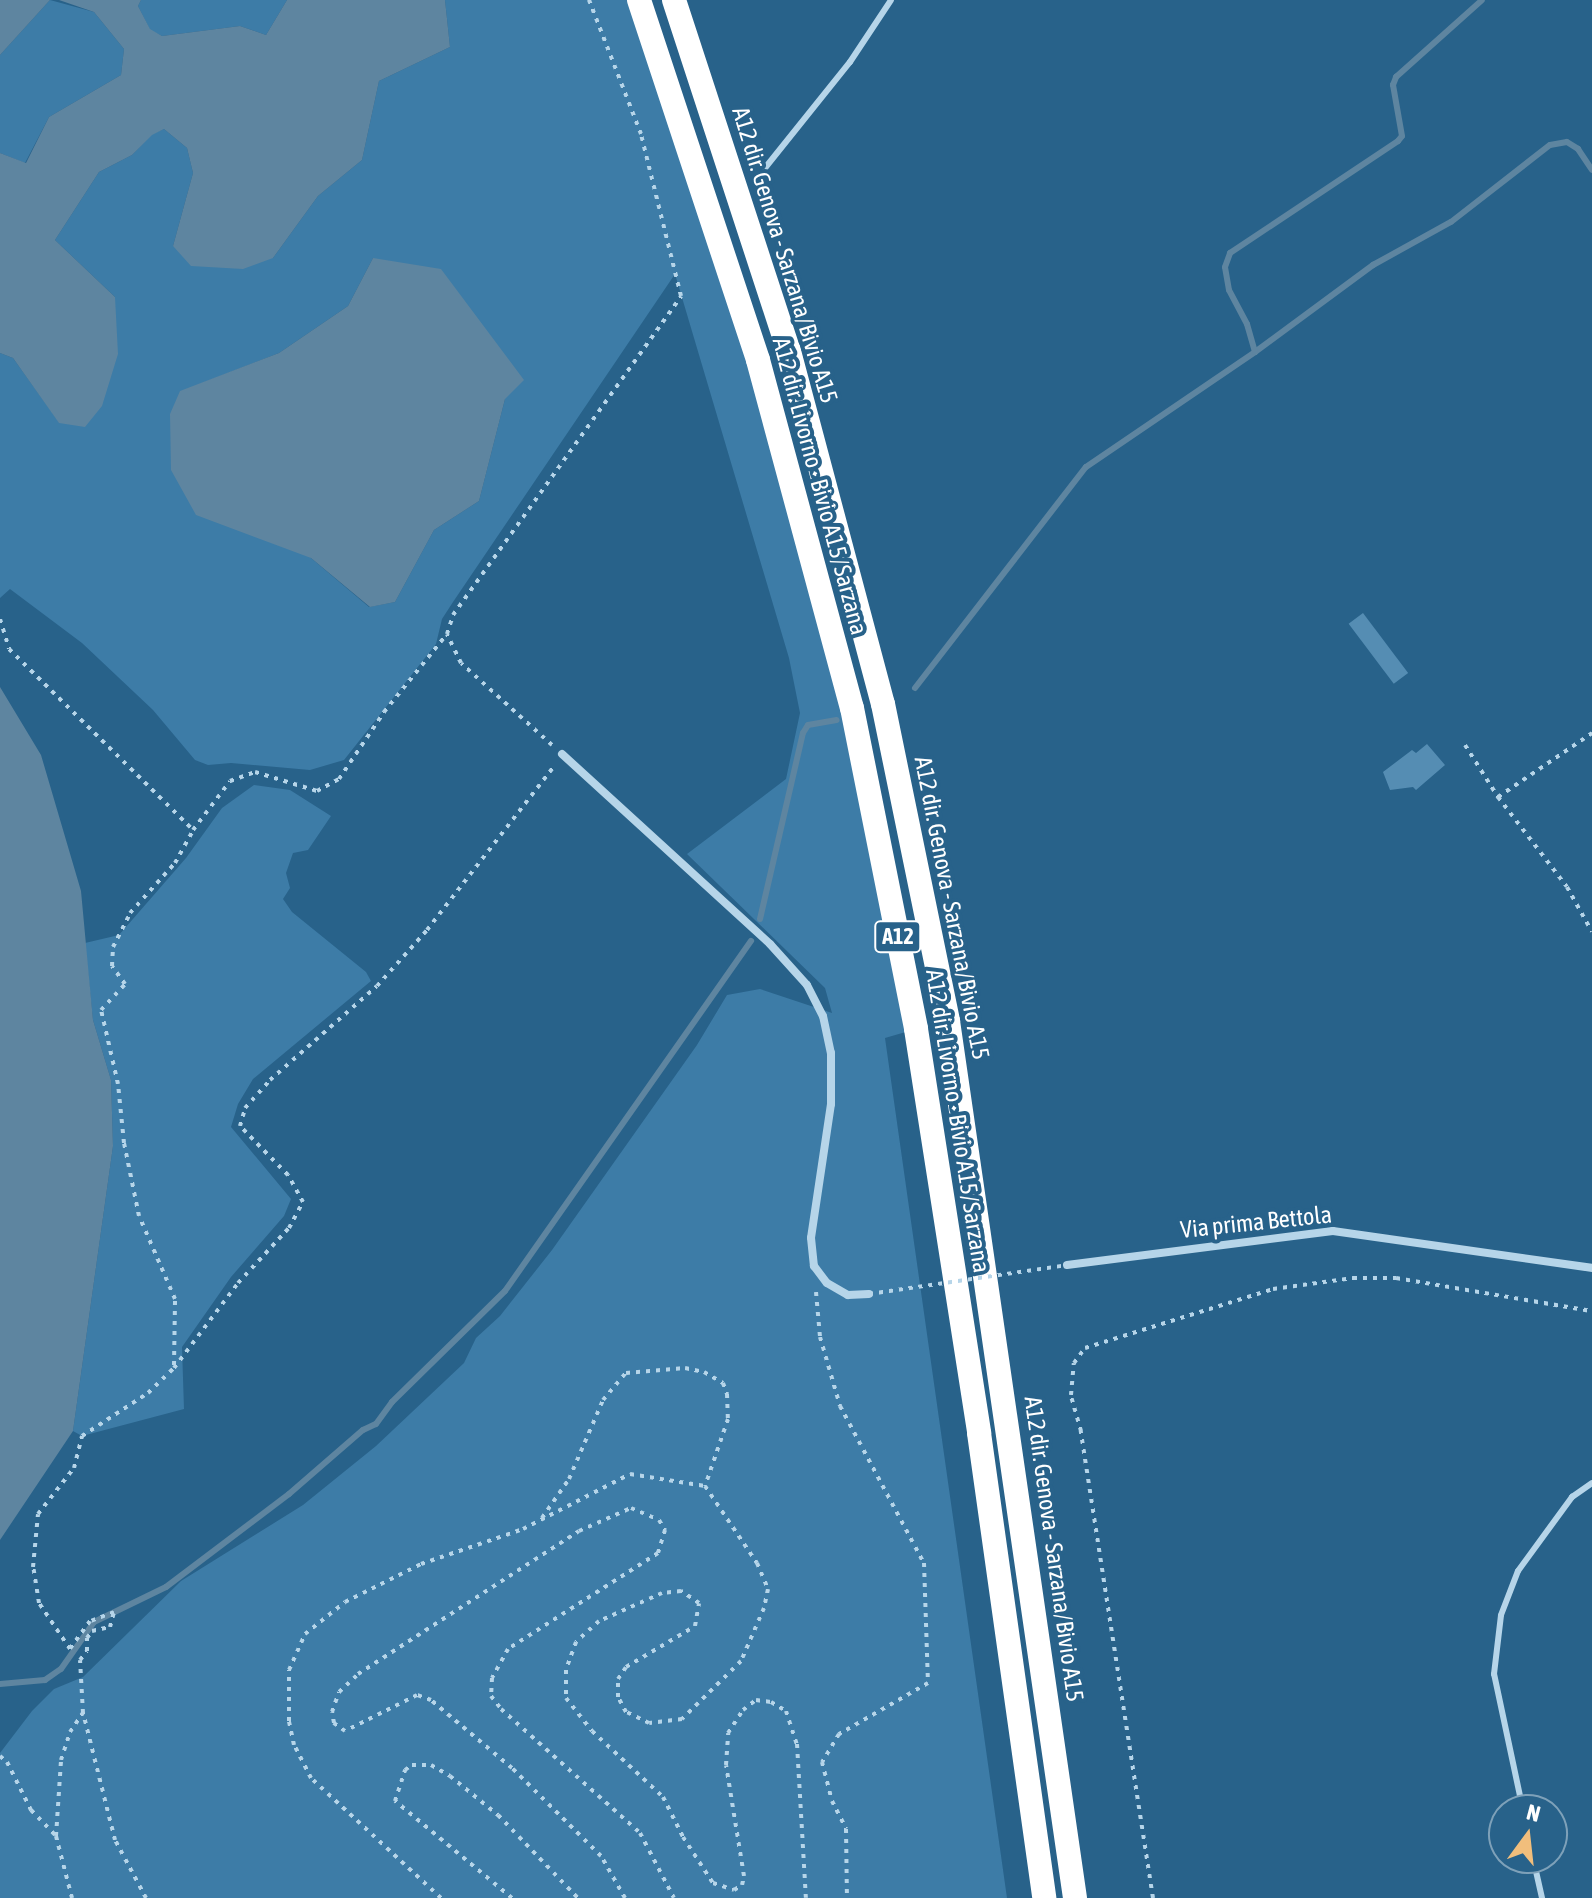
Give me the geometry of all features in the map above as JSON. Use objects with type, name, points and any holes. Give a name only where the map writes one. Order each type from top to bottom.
[{"type":"highway","name":"A12 dir. Livorno - Bivio A15/Sarzana","points":[[639,0],[758,360],[852,708],[916,1029],[979,1433],[1044,1898]]},
{"type":"highway","name":"A12 dir. Genova - Sarzana/Bivio A15","points":[[674,0],[789,351],[883,704],[948,1021],[1075,1898]]},
{"type":"street","points":[[562,754],[770,944],[807,985],[823,1016],[831,1053],[831,1104],[811,1238],[814,1266],[827,1283],[848,1295],[869,1294]]},
{"type":"street","name":"Via prima Bettola","points":[[1067,1265],[1333,1231],[1592,1268]]},
{"type":"lane","points":[[765,168],[850,62],[891,0]]},
{"type":"lane","points":[[1520,1794],[1494,1674],[1501,1615],[1518,1571],[1572,1497],[1592,1483]]},
{"type":"lane","points":[[1537,1874],[1542,1898]]},
{"type":"path","points":[[174,1368],[175,1299],[139,1216],[124,1143],[118,1084],[101,1010],[125,984],[112,966],[113,947],[130,913],[175,863],[193,830],[230,781],[255,772],[317,791],[339,779],[384,712],[447,634],[453,615],[681,296],[641,134],[589,0]]},
{"type":"path","points":[[0,619],[9,649],[193,830]]},
{"type":"path","points":[[146,1898],[115,1840],[83,1713],[80,1660],[87,1651],[87,1638],[92,1631],[110,1627],[114,1612],[90,1621],[70,1649],[39,1603],[33,1567],[38,1514],[74,1468],[82,1436],[148,1393],[174,1368],[238,1283],[289,1228],[303,1202],[288,1175],[240,1126],[245,1108],[270,1080],[377,986],[427,930],[562,754],[461,663],[447,634]]},
{"type":"path","points":[[1498,797],[1592,733]]},
{"type":"path","points":[[1465,745],[1498,797],[1567,887],[1592,932]]},
{"type":"path","points":[[869,1294],[1067,1265]]},
{"type":"path","points":[[814,1266],[820,1337],[840,1406],[924,1563],[928,1683],[839,1734],[822,1762],[832,1801],[846,1829],[847,1898]]},
{"type":"path","points":[[1153,1898],[1081,1431],[1071,1395],[1074,1363],[1085,1348],[1273,1289],[1340,1279],[1396,1278],[1592,1311]]},
{"type":"path","points":[[541,1520],[569,1479],[603,1400],[626,1373],[685,1368],[704,1372],[723,1383],[727,1394],[728,1419],[705,1486]]},
{"type":"path","points":[[441,1898],[311,1778],[294,1745],[289,1721],[289,1670],[305,1634],[345,1602],[421,1564],[541,1520],[630,1474],[705,1486],[757,1563],[768,1589],[764,1608],[741,1661],[682,1719],[649,1723],[626,1712],[618,1697],[618,1679],[626,1667],[695,1626],[699,1603],[695,1597],[681,1591],[662,1593],[599,1621],[576,1642],[566,1670],[566,1698],[592,1731],[663,1797],[683,1837],[713,1883],[734,1890],[742,1885],[744,1876],[726,1765],[728,1733],[743,1710],[756,1700],[771,1702],[786,1711],[797,1744],[806,1898]]},
{"type":"path","points":[[625,1898],[601,1856],[512,1768],[431,1700],[417,1695],[345,1731],[334,1723],[332,1712],[339,1692],[358,1674],[579,1531],[631,1508],[659,1520],[665,1530],[658,1553],[508,1649],[492,1678],[491,1696],[501,1709],[640,1833],[674,1898]]},
{"type":"path","points":[[72,1898],[56,1836],[61,1760],[70,1732],[83,1713]]},
{"type":"path","points":[[0,1756],[7,1762],[31,1810],[56,1836]]},
{"type":"path","points":[[512,1898],[395,1801],[405,1770],[412,1765],[431,1765],[450,1776],[498,1815],[578,1898]]},
{"type":"shaded area","points":[[0,0],[50,0],[0,55]]},
{"type":"shaded area","points":[[50,0],[94,12],[124,49],[121,75],[49,117],[25,163],[0,153],[0,55]]},
{"type":"shaded area","points":[[59,0],[141,0],[138,6],[150,29],[162,36],[240,26],[266,35],[287,0],[445,0],[450,47],[379,81],[362,160],[318,196],[273,258],[243,269],[191,266],[173,246],[193,173],[187,148],[164,129],[152,135],[132,155],[99,172],[55,240],[115,297],[118,354],[102,406],[85,427],[59,423],[13,358],[0,353],[0,153],[26,163],[49,117],[121,75],[124,49],[94,12]]},
{"type":"shaded area","points":[[141,0],[287,0],[266,35],[240,26],[162,36],[150,30],[138,6]]},
{"type":"shaded area","points":[[445,0],[639,0],[758,360],[916,1029],[885,1038],[1007,1898],[0,1898],[0,1753],[32,1711],[54,1689],[83,1677],[181,1581],[303,1505],[376,1446],[464,1363],[476,1338],[500,1316],[552,1250],[697,1045],[727,995],[760,989],[832,1013],[825,988],[687,854],[786,779],[800,713],[789,658],[675,274],[442,619],[436,644],[344,760],[310,770],[231,763],[208,765],[195,760],[153,710],[82,643],[10,589],[0,598],[0,353],[13,358],[59,422],[115,297],[55,240],[99,172],[132,155],[152,134],[164,129],[187,148],[193,173],[173,246],[273,258],[318,196],[362,160],[379,81],[450,47]],"holes":[[[373,258],[505,399],[479,501],[434,530],[395,602],[369,607],[311,558],[180,392],[279,353],[348,306]]]},
{"type":"shaded area","points":[[373,258],[441,269],[524,380],[505,399],[479,501],[434,530],[395,602],[370,607],[311,558],[196,515],[171,470],[170,414],[180,391],[279,353],[348,306]]},
{"type":"shaded area","points":[[0,687],[41,755],[81,891],[93,1020],[111,1080],[113,1146],[73,1431],[0,1540]]},
{"type":"shaded area","points":[[254,785],[290,790],[331,816],[308,850],[293,853],[286,873],[290,888],[283,899],[292,912],[366,972],[371,981],[253,1079],[238,1104],[231,1127],[291,1199],[284,1216],[231,1277],[182,1347],[184,1409],[82,1436],[73,1431],[113,1146],[111,1080],[93,1020],[85,943],[119,935],[186,858],[222,808]]},
{"type":"building","points":[[1363,613],[1408,673],[1394,684],[1349,624]]},
{"type":"building","points":[[1427,744],[1445,765],[1416,790],[1413,787],[1390,790],[1383,772],[1412,750],[1416,753]]},
{"type":"waterway","points":[[915,688],[1086,467],[1255,352],[1247,324],[1229,290],[1225,267],[1230,253],[1398,141],[1402,136],[1393,85],[1396,77],[1482,0]]},
{"type":"waterway","points":[[1255,352],[1373,265],[1451,222],[1550,145],[1567,142],[1578,149],[1592,170]]},
{"type":"waterway","points":[[760,919],[803,733],[808,725],[837,720]]},
{"type":"waterway","points":[[0,1684],[45,1680],[61,1669],[94,1622],[166,1587],[289,1494],[363,1430],[376,1424],[392,1402],[505,1291],[751,941]]}]
